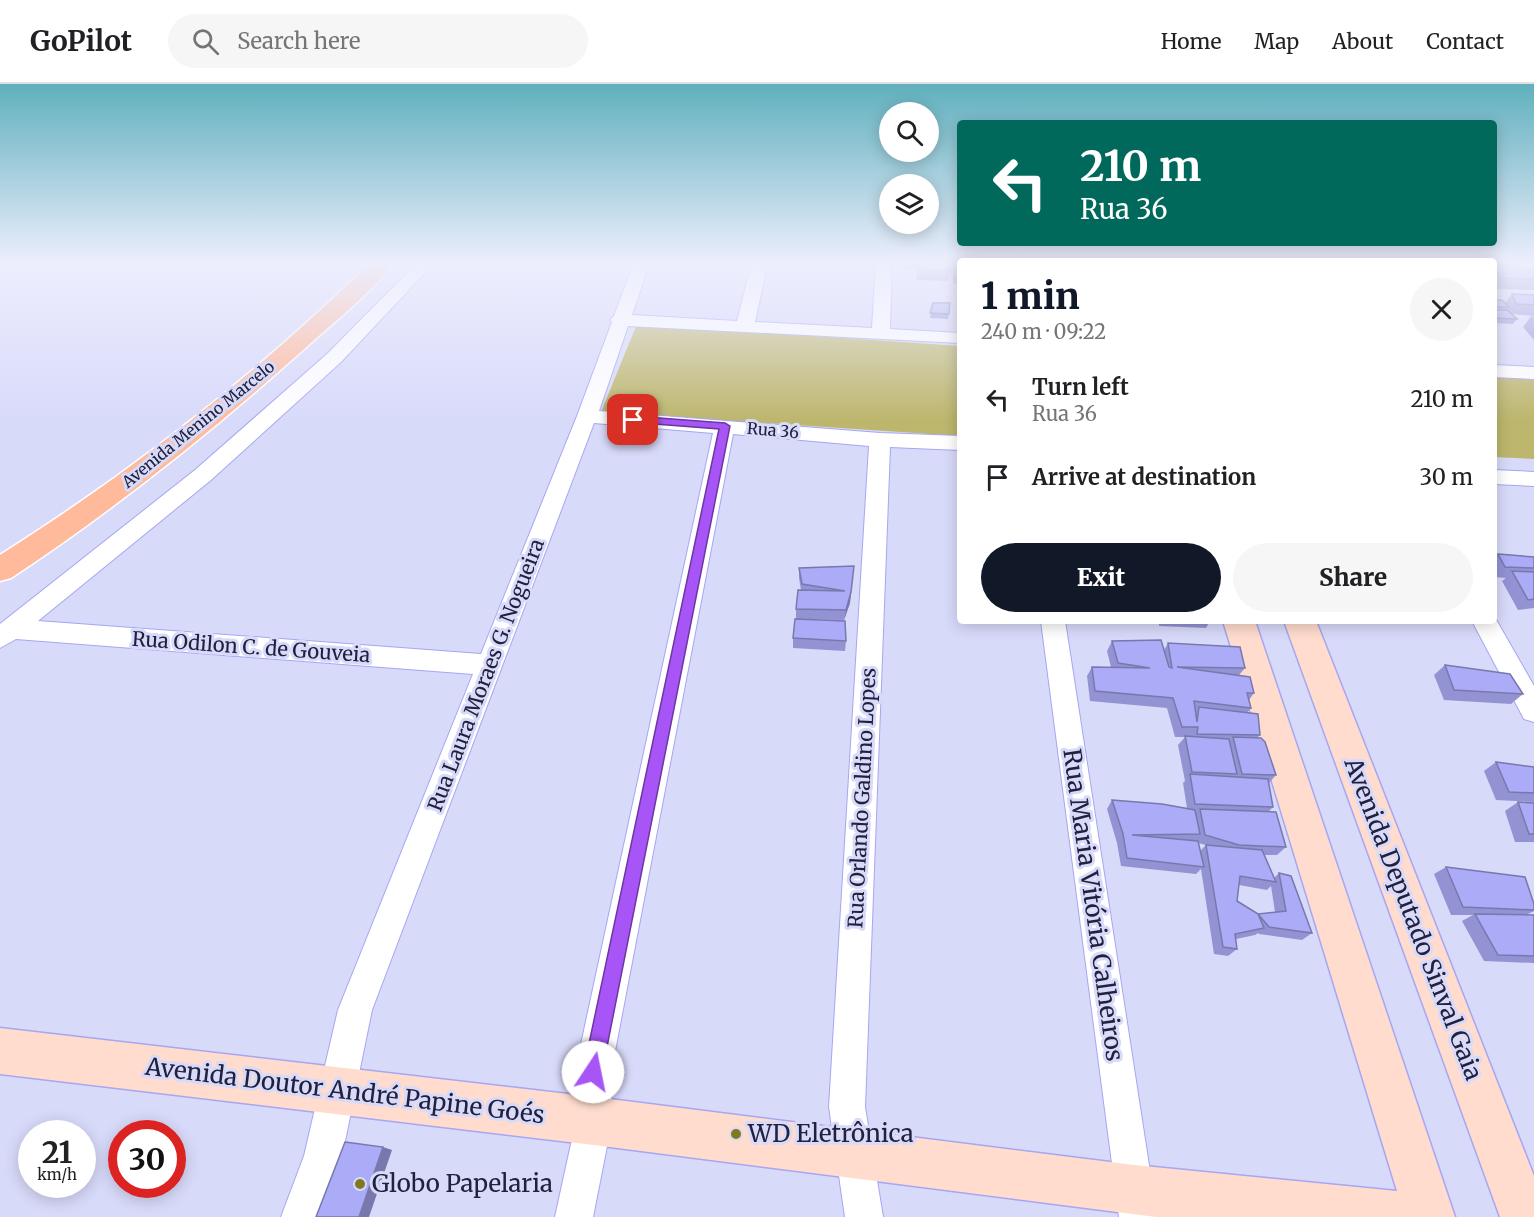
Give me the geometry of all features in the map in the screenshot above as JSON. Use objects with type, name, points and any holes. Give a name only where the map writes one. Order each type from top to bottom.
[{"type":"main road","name":"Avenida Menino Marcelo","points":[[0,553],[152,450],[281,343],[311,315]]},
{"type":"main road","name":"Avenida Menino Marcelo","points":[[0,570],[111,495],[189,435],[329,315]]},
{"type":"street","points":[[6,634],[212,467],[334,358],[376,315]]},
{"type":"street","name":"Rua Laura Moraes G. Nogueira","points":[[300,1217],[323,1156],[355,1010],[587,416],[621,315]]},
{"type":"street","points":[[745,326],[748,315]]},
{"type":"street","points":[[881,333],[882,315]]},
{"type":"street","points":[[619,320],[957,338]]},
{"type":"street","points":[[1497,371],[1534,373]]},
{"type":"street","name":"Rua 36","points":[[587,416],[880,440],[957,443]]},
{"type":"street","points":[[574,1217],[594,1120],[593,1072],[725,426]]},
{"type":"street","name":"Rua Orlando Galdino Lopes","points":[[864,1217],[847,1107],[880,440]]},
{"type":"street","points":[[1497,477],[1534,479]]},
{"type":"street","name":"Rua Maria Vitória Calheiros","points":[[1053,624],[1136,1203]]},
{"type":"street","points":[[1240,624],[1430,1217]]},
{"type":"street","name":"Avenida Deputado Sinval Gaia","points":[[1301,624],[1525,1217]]},
{"type":"street","points":[[1486,624],[1534,711]]},
{"type":"street","name":"Rua Odilon C. de Gouveia","points":[[6,634],[491,665]]},
{"type":"street","name":"Avenida Doutor André Papine Goés","points":[[0,1051],[594,1120],[856,1155],[1136,1203],[1404,1217]]},
{"type":"shaded area","points":[[637,324],[957,346],[957,436],[601,412]]},
{"type":"shaded area","points":[[1497,377],[1534,379],[1534,459],[1497,457]]},
{"type":"building","points":[[1497,315],[1512,315],[1517,319],[1497,318]]},
{"type":"building","points":[[1498,554],[1534,557],[1534,568],[1505,567]]},
{"type":"building","points":[[854,566],[846,610],[796,609],[798,590],[845,591],[802,584],[799,568]]},
{"type":"building","points":[[1512,571],[1534,572],[1534,599],[1528,600]]},
{"type":"building","points":[[795,619],[845,621],[846,641],[793,638]]},
{"type":"building","points":[[1161,640],[1169,667],[1172,668],[1168,643],[1240,647],[1245,668],[1177,667],[1250,677],[1254,693],[1247,693],[1251,708],[1194,701],[1197,722],[1199,707],[1258,714],[1260,735],[1197,734],[1198,727],[1182,727],[1173,698],[1095,691],[1092,667],[1150,668],[1118,663],[1112,641]]},
{"type":"building","points":[[1445,665],[1510,674],[1523,694],[1454,690]]},
{"type":"building","points":[[1185,736],[1229,739],[1237,774],[1192,772]]},
{"type":"building","points":[[1233,737],[1261,738],[1265,742],[1276,775],[1242,774]]},
{"type":"building","points":[[1496,762],[1534,767],[1534,793],[1509,792]]},
{"type":"building","points":[[1190,774],[1268,779],[1273,807],[1195,804]]},
{"type":"building","points":[[1112,800],[1162,804],[1195,810],[1200,834],[1132,835],[1198,841],[1204,867],[1127,858],[1123,834]]},
{"type":"building","points":[[1518,802],[1534,803],[1534,834],[1529,834]]},
{"type":"building","points":[[1200,809],[1276,812],[1286,847],[1239,845],[1205,835]]},
{"type":"building","points":[[1206,845],[1262,850],[1276,882],[1240,876],[1237,901],[1258,914],[1264,928],[1235,934],[1237,949],[1223,947]]},
{"type":"building","points":[[1446,867],[1525,877],[1534,910],[1463,907]]},
{"type":"building","points":[[1279,873],[1291,876],[1312,933],[1269,927],[1258,914],[1286,911]]},
{"type":"building","points":[[1475,914],[1534,915],[1534,956],[1498,955]]},
{"type":"building","name":"Globo Papelaria","points":[[345,1142],[383,1147],[359,1217],[316,1217]]},
{"type":"place","name":"WD Eletrônica","points":[[736,1134]]},
{"type":"place","name":"Globo Papelaria","points":[[360,1184]]},
{"type":"route","points":[[593,1072],[725,426],[633,420]]}]
